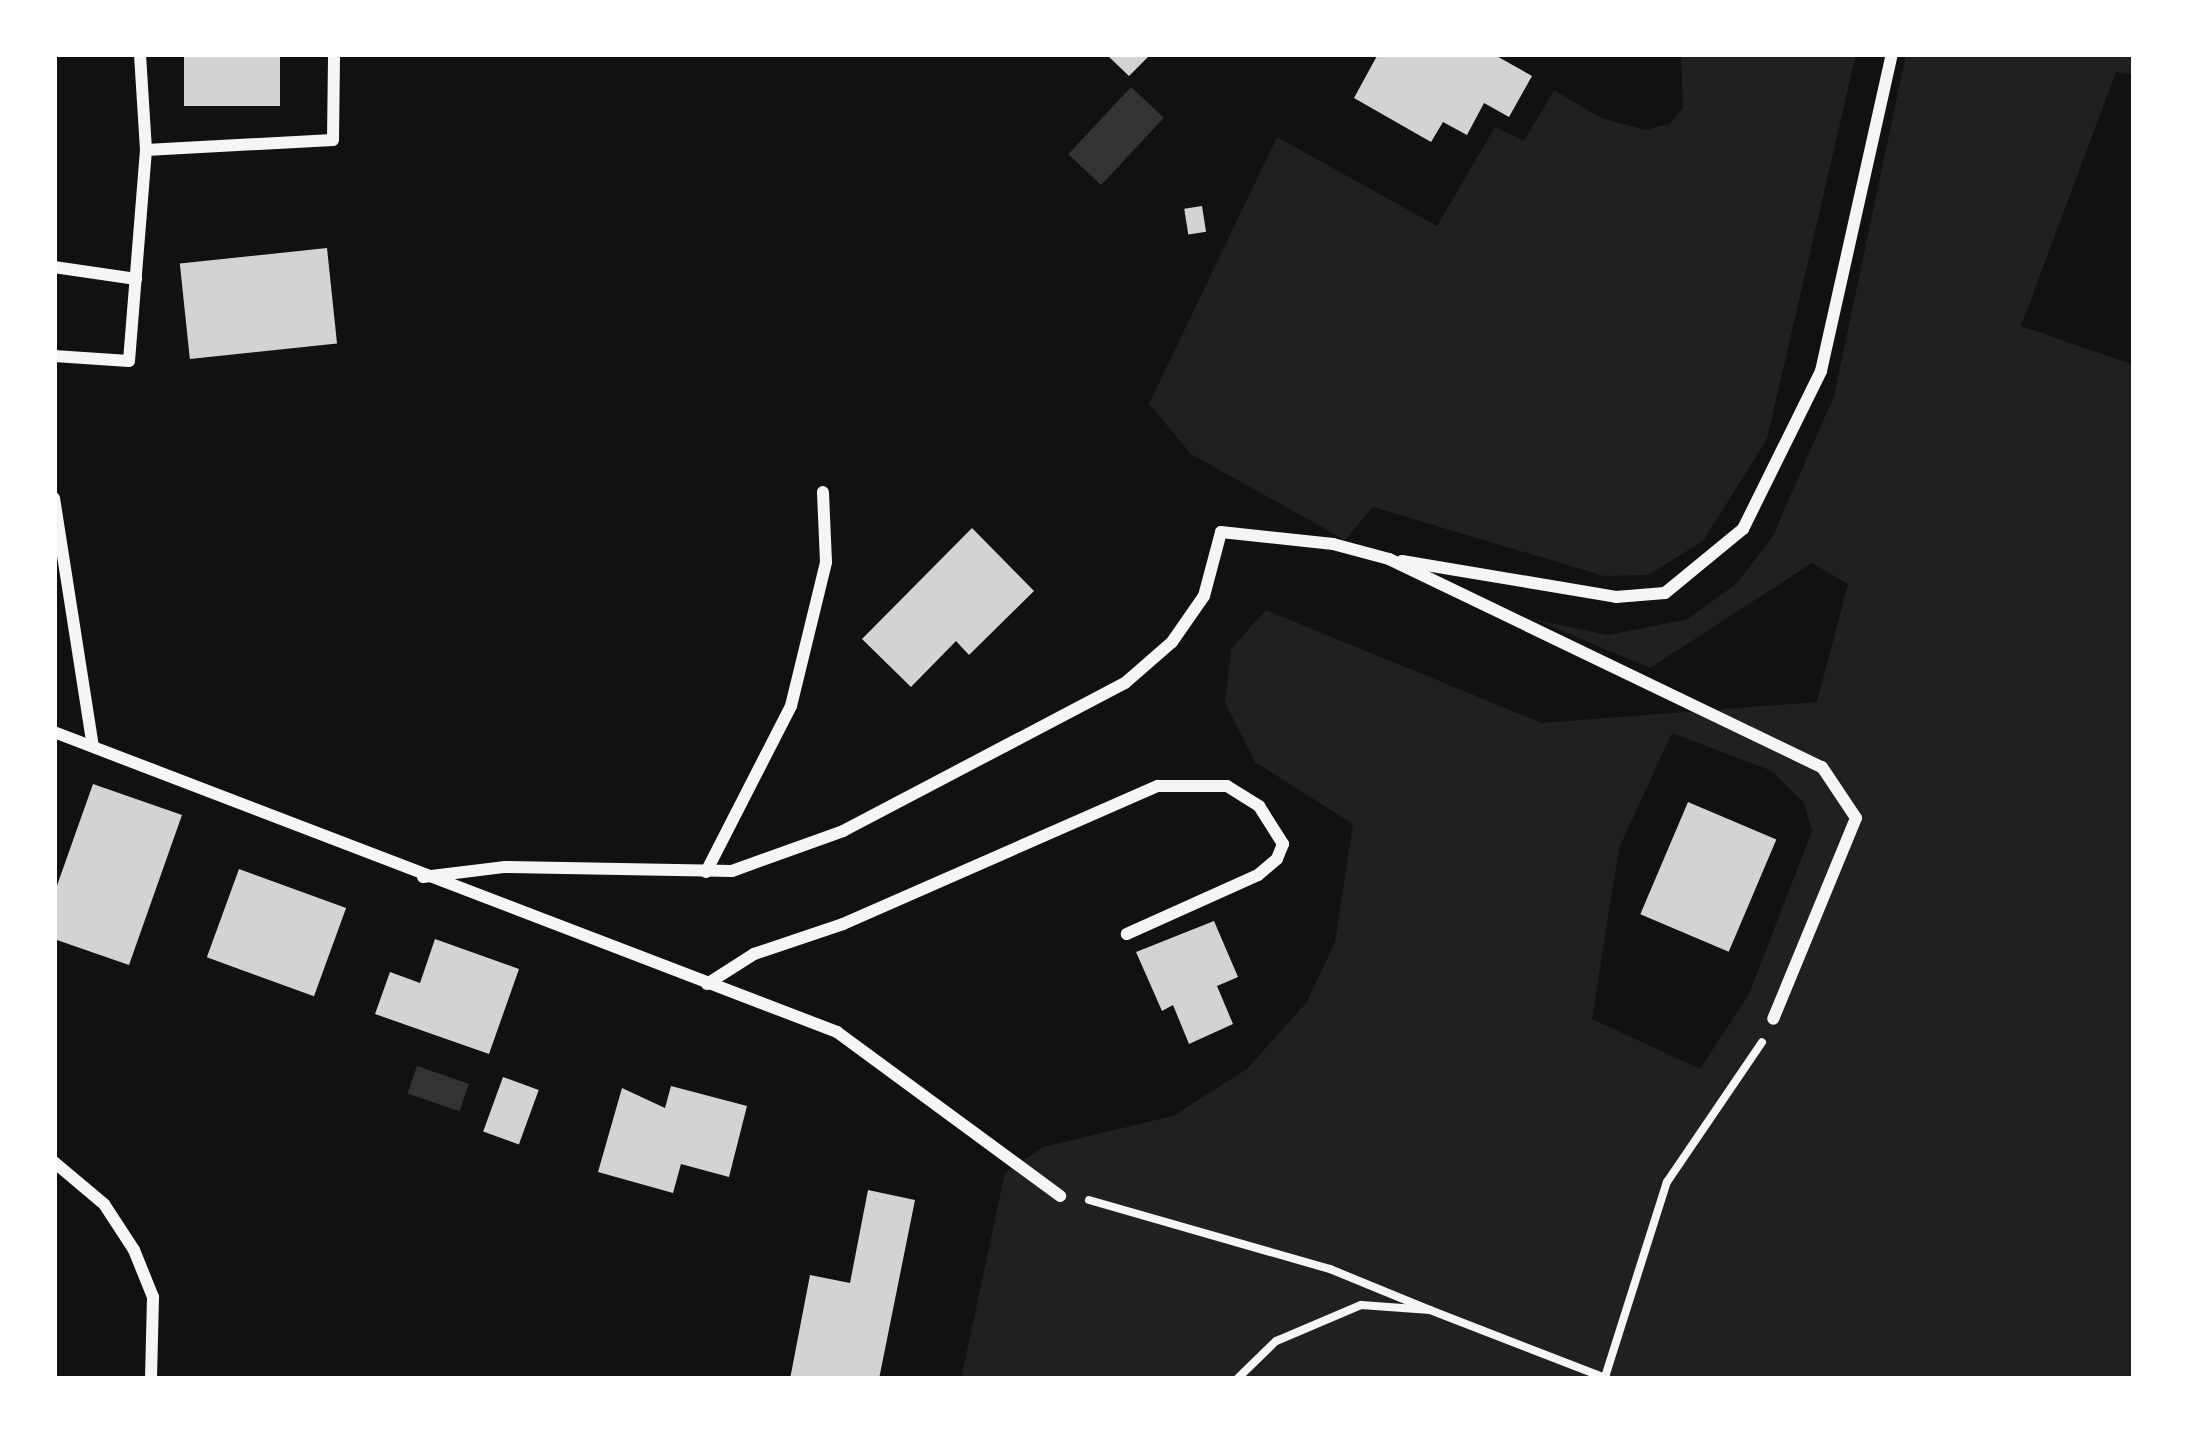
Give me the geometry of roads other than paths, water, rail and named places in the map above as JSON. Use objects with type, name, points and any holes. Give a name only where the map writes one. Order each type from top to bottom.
[{"type":"street","points":[[54,356],[129,361],[146,150],[140,54]]},
{"type":"street","points":[[146,150],[332,140],[334,54]]},
{"type":"street","points":[[423,877],[505,867],[732,872],[843,831],[1125,683],[1172,642],[1204,596],[1221,532],[1333,544],[1389,560],[1616,598],[1665,593],[1743,529],[1821,371],[1892,54]]},
{"type":"street","points":[[54,267],[136,279]]},
{"type":"street","points":[[706,872],[791,706],[826,562],[823,492]]},
{"type":"street","points":[[54,498],[93,746]]},
{"type":"street","points":[[1389,560],[1822,766],[1856,818],[1774,1019]]},
{"type":"street","points":[[54,732],[837,1032],[1060,1196]]},
{"type":"street","points":[[706,984],[754,954],[843,924],[1158,786],[1227,786],[1259,806],[1283,844],[1277,859],[1258,875],[1126,934]]},
{"type":"street","points":[[54,1162],[104,1204],[134,1250],[153,1297],[152,1379]]}]
